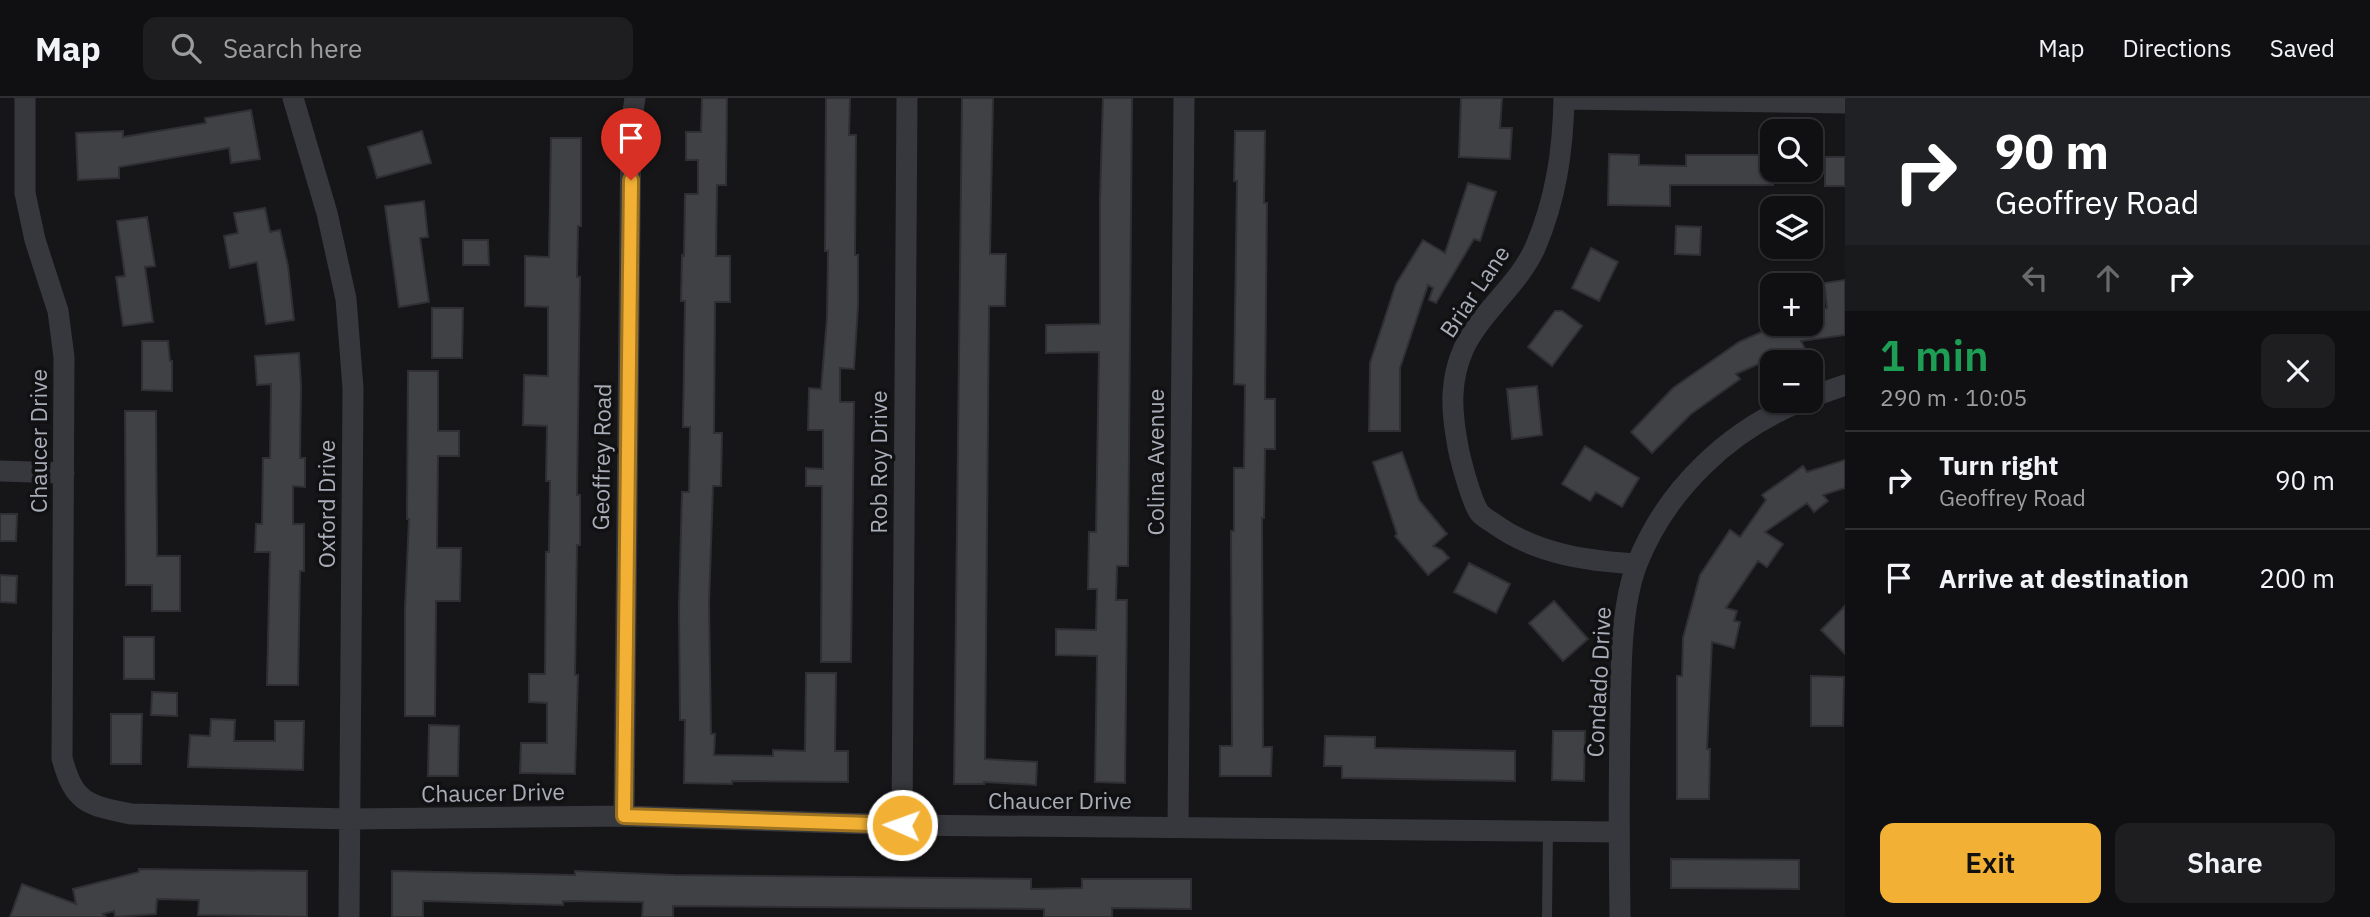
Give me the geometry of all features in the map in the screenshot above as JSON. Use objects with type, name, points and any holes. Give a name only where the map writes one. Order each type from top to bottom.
[{"type":"street","name":"Chaucer Drive","points":[[25,98],[25,193],[35,240],[58,311],[64,357],[62,758],[68,779],[79,798],[103,808],[131,814],[350,819],[624,816],[902,825],[1618,832]]},
{"type":"street","name":"Oxford Drive","points":[[293,98],[327,213],[346,299],[348,324],[352,388],[349,917]]},
{"type":"street","name":"Geoffrey Road","points":[[624,816],[631,124],[635,98]]},
{"type":"street","name":"Rob Roy Drive","points":[[902,825],[907,98]]},
{"type":"street","name":"Colina Avenue","points":[[1178,827],[1184,98]]},
{"type":"street","points":[[1564,98],[1845,103]]},
{"type":"street","name":"Briar Lane","points":[[1564,98],[1564,140],[1548,216],[1533,252],[1465,346],[1452,385],[1452,413],[1460,457],[1479,513],[1511,536],[1556,554],[1598,562],[1637,564]]},
{"type":"street","points":[[1823,393],[1845,385]]},
{"type":"street","name":"Condado Drive","points":[[1620,917],[1618,832],[1621,657],[1626,611],[1637,564],[1658,523],[1689,478],[1728,443],[1773,413]]},
{"type":"street","points":[[0,471],[65,473]]},
{"type":"lane","points":[[1547,917],[1548,830]]},
{"type":"building","points":[[702,98],[727,98],[726,185],[717,185],[716,256],[730,256],[730,302],[715,302],[714,433],[722,433],[721,486],[713,486],[709,604],[711,734],[715,734],[714,755],[773,756],[773,750],[805,751],[806,673],[836,673],[835,751],[848,751],[848,782],[684,783],[685,720],[680,720],[679,607],[682,492],[689,492],[690,427],[683,427],[685,301],[681,301],[682,255],[684,256],[685,194],[698,194],[698,160],[686,160],[686,132],[701,132]]},
{"type":"building","points":[[826,98],[850,98],[849,135],[856,135],[855,255],[858,255],[858,305],[854,369],[840,368],[840,402],[854,402],[851,662],[821,662],[822,486],[806,486],[806,468],[823,469],[823,430],[808,430],[809,388],[821,389],[827,318]]},
{"type":"building","points":[[962,98],[993,98],[990,254],[1006,254],[1005,306],[989,306],[985,759],[1037,762],[1036,785],[984,782],[954,784]]},
{"type":"building","points":[[1103,98],[1132,98],[1128,566],[1117,566],[1116,600],[1127,600],[1125,783],[1095,782],[1097,656],[1056,655],[1056,629],[1096,630],[1097,589],[1088,589],[1089,532],[1096,532],[1099,352],[1046,353],[1046,325],[1100,324]]},
{"type":"building","points":[[1461,98],[1502,98],[1500,128],[1512,128],[1510,159],[1459,157]]},
{"type":"building","points":[[251,110],[260,159],[231,163],[229,148],[119,167],[119,178],[78,180],[76,133],[123,131],[123,137],[206,123],[205,118]]},
{"type":"building","points":[[422,131],[431,163],[377,178],[368,147]]},
{"type":"building","points":[[1235,131],[1265,131],[1265,399],[1275,399],[1275,449],[1265,449],[1262,518],[1263,747],[1272,747],[1271,776],[1220,776],[1220,746],[1232,746],[1231,531],[1234,531],[1234,468],[1244,468],[1245,385],[1234,384],[1237,181],[1234,181]]},
{"type":"building","points":[[551,138],[581,138],[581,226],[578,226],[577,277],[580,277],[577,495],[580,495],[580,545],[577,545],[575,675],[578,675],[575,774],[520,773],[521,743],[547,743],[547,703],[529,702],[529,674],[545,674],[546,552],[549,552],[550,481],[546,481],[547,426],[523,425],[524,375],[548,376],[548,307],[525,306],[525,256],[549,257]]},
{"type":"building","points":[[1609,154],[1639,155],[1639,165],[1686,166],[1686,155],[1760,155],[1760,182],[1773,182],[1773,185],[1670,185],[1670,206],[1608,205]]},
{"type":"building","points":[[1825,157],[1845,157],[1845,186],[1825,186]]},
{"type":"building","points":[[1468,183],[1496,192],[1480,241],[1474,239],[1436,303],[1429,300],[1433,288],[1428,285],[1400,368],[1400,431],[1369,431],[1370,363],[1396,284],[1423,240],[1445,253]]},
{"type":"building","points":[[424,201],[428,237],[420,238],[429,302],[399,307],[385,206]]},
{"type":"building","points":[[265,208],[270,232],[280,230],[288,266],[294,320],[266,324],[257,262],[230,268],[224,236],[238,233],[234,213]]},
{"type":"building","points":[[147,217],[155,266],[145,267],[153,322],[123,326],[116,277],[125,276],[117,221]]},
{"type":"building","points":[[1676,226],[1701,227],[1700,255],[1675,254]]},
{"type":"building","points":[[463,240],[488,240],[489,265],[463,265]]},
{"type":"building","points":[[1591,248],[1618,262],[1599,301],[1572,288]]},
{"type":"building","points":[[1845,280],[1845,335],[1801,341],[1805,349],[1803,350],[1760,350],[1760,363],[1736,374],[1740,379],[1691,414],[1652,453],[1631,432],[1673,388],[1739,342],[1760,333],[1760,336],[1823,336],[1823,309],[1827,308],[1824,283]]},
{"type":"building","points":[[432,308],[463,308],[462,358],[432,358]]},
{"type":"building","points":[[1555,311],[1562,311],[1582,326],[1552,366],[1528,347]]},
{"type":"building","points":[[142,341],[168,341],[172,361],[172,391],[142,390]]},
{"type":"building","points":[[299,353],[300,458],[305,458],[305,487],[293,486],[293,524],[304,524],[304,571],[300,571],[298,685],[267,685],[270,552],[255,552],[256,524],[262,524],[263,458],[270,458],[271,384],[257,385],[255,356]]},
{"type":"building","points":[[408,371],[438,371],[438,431],[459,431],[459,456],[438,456],[437,548],[461,548],[460,601],[436,601],[435,716],[405,716],[405,609],[409,519]]},
{"type":"building","points":[[1537,386],[1542,435],[1512,439],[1507,389]]},
{"type":"building","points":[[125,411],[156,411],[157,556],[180,556],[180,611],[152,611],[152,585],[126,585]]},
{"type":"building","points":[[1585,446],[1639,478],[1622,507],[1596,492],[1590,501],[1562,484]]},
{"type":"building","points":[[1402,452],[1419,500],[1447,534],[1433,546],[1442,550],[1449,558],[1428,575],[1395,536],[1397,534],[1373,462]]},
{"type":"building","points":[[1845,460],[1845,488],[1823,495],[1828,501],[1814,512],[1807,503],[1765,532],[1783,544],[1767,567],[1758,561],[1726,608],[1737,611],[1734,621],[1740,622],[1734,648],[1712,642],[1707,749],[1710,749],[1709,799],[1677,799],[1677,676],[1682,676],[1683,638],[1700,575],[1730,530],[1740,537],[1766,500],[1762,495],[1803,466],[1807,472]]},
{"type":"building","points":[[0,514],[17,514],[16,541],[0,541]]},
{"type":"building","points":[[1469,563],[1510,584],[1496,613],[1454,592]]},
{"type":"building","points":[[0,575],[17,576],[16,603],[0,602]]},
{"type":"building","points":[[1554,601],[1588,639],[1563,661],[1529,623]]},
{"type":"building","points":[[1845,606],[1845,654],[1821,630]]},
{"type":"building","points":[[124,637],[154,637],[154,679],[124,679]]},
{"type":"building","points":[[1811,676],[1844,677],[1843,726],[1811,726]]},
{"type":"building","points":[[152,692],[177,693],[177,716],[151,715]]},
{"type":"building","points":[[111,714],[142,714],[141,764],[111,764]]},
{"type":"building","points":[[211,719],[235,720],[234,741],[275,741],[275,721],[304,721],[303,770],[188,767],[190,735],[210,736]]},
{"type":"building","points":[[429,725],[459,726],[458,776],[428,776]]},
{"type":"building","points":[[1553,731],[1585,731],[1584,781],[1552,780]]},
{"type":"building","points":[[1325,736],[1375,737],[1375,748],[1515,751],[1515,781],[1342,778],[1342,766],[1324,766]]},
{"type":"building","points":[[1671,859],[1799,860],[1799,889],[1671,888]]},
{"type":"building","points":[[139,869],[307,871],[307,917],[198,915],[199,900],[157,899],[156,914],[115,917],[114,911],[103,914],[106,917],[10,917],[22,884],[76,904],[73,889],[139,872]]},
{"type":"building","points":[[392,871],[575,875],[575,871],[674,875],[1031,879],[1031,889],[1082,888],[1082,879],[1191,879],[1191,909],[1112,908],[1112,917],[1044,917],[1044,909],[673,906],[673,917],[642,917],[643,902],[563,901],[563,905],[423,901],[423,917],[392,917]]},
{"type":"route","points":[[631,180],[624,816],[902,825]]}]
